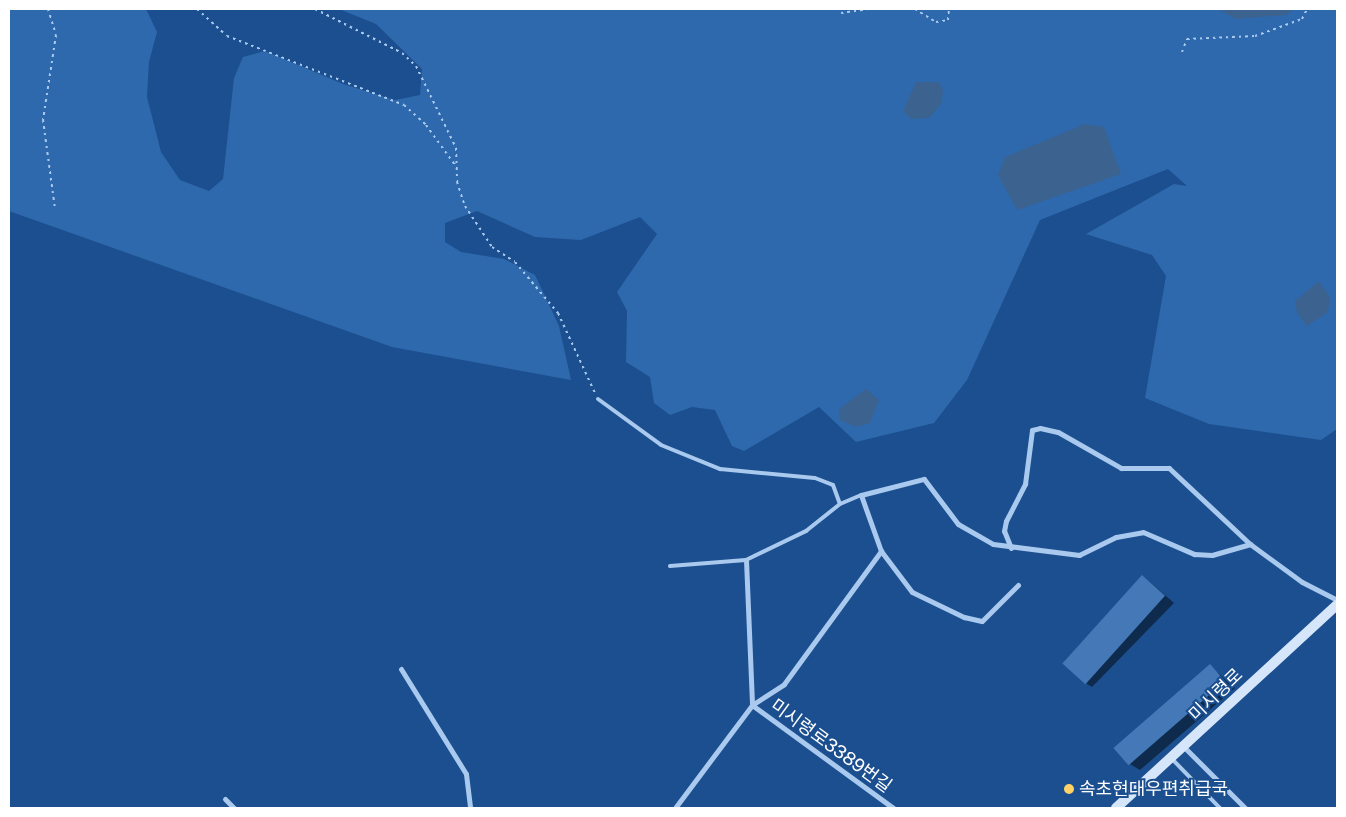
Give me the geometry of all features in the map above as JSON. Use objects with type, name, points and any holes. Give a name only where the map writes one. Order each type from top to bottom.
[{"type":"main road","name":"미시령로","points":[[1116,808],[1185,748],[1337,605]]},
{"type":"street","points":[[1011,548],[1004,531],[1006,521],[1025,484],[1032,430],[1040,428],[1058,432],[1121,468],[1169,468],[1250,544],[1302,582],[1337,600]]},
{"type":"street","points":[[1018,585],[982,621],[964,617],[912,592],[882,551],[861,495],[924,479],[958,524],[993,544],[1011,548],[1079,555],[1116,537],[1143,532],[1194,554],[1212,555],[1250,544]]},
{"type":"street","points":[[675,808],[752,705],[784,684],[882,551]]},
{"type":"street","points":[[746,560],[752,705]]},
{"type":"street","points":[[402,669],[466,774],[470,808]]},
{"type":"street","name":"미시령로3389번길","points":[[752,705],[893,808]]},
{"type":"street","points":[[1185,748],[1245,808]]},
{"type":"street","points":[[225,799],[234,808]]},
{"type":"lane","points":[[598,399],[661,445],[720,469],[815,478],[833,485],[840,504]]},
{"type":"lane","points":[[670,566],[746,560],[806,531],[840,504],[861,495]]},
{"type":"lane","points":[[1172,759],[1220,808]]},
{"type":"path","points":[[48,9],[56,35],[43,120],[56,208]]},
{"type":"path","points":[[197,9],[227,36],[274,50],[404,105],[426,124],[456,167]]},
{"type":"path","points":[[315,9],[402,53],[416,66],[450,133],[465,206],[492,247],[515,262],[558,313],[598,399]]},
{"type":"path","points":[[841,13],[868,9]]},
{"type":"path","points":[[915,9],[936,22],[948,20],[949,9]]},
{"type":"path","points":[[1182,52],[1187,39],[1255,36],[1302,19],[1307,9]]},
{"type":"shaded area","points":[[9,9],[146,9],[157,32],[149,62],[147,97],[161,152],[180,180],[209,191],[223,179],[234,78],[243,57],[265,51],[343,84],[395,100],[420,95],[422,69],[376,24],[339,9],[1337,9],[1337,429],[1321,440],[1209,424],[1145,398],[1166,276],[1152,255],[1086,234],[1174,184],[1187,186],[1168,169],[1040,220],[967,380],[934,423],[856,442],[819,407],[744,451],[732,446],[715,410],[692,407],[670,415],[654,403],[650,377],[626,362],[627,311],[617,292],[657,234],[640,217],[581,240],[535,237],[477,211],[445,223],[445,242],[461,252],[504,259],[535,275],[559,326],[571,380],[392,347],[9,211]]},
{"type":"shaded area","points":[[1218,9],[1293,9],[1286,15],[1236,19]]},
{"type":"shaded area","points":[[916,82],[938,82],[943,90],[941,104],[929,118],[911,119],[903,111]]},
{"type":"shaded area","points":[[1085,124],[1104,127],[1121,174],[1017,210],[998,175],[1005,157]]},
{"type":"shaded area","points":[[1319,281],[1330,297],[1328,312],[1307,326],[1297,313],[1295,301]]},
{"type":"shaded area","points":[[866,389],[879,400],[870,423],[856,427],[840,420],[839,409]]},
{"type":"building","points":[[1142,575],[1165,596],[1085,684],[1062,663]]},
{"type":"building","points":[[1210,664],[1225,681],[1128,765],[1113,748]]},
{"type":"place","name":"속초현대우편취급국","points":[[1069,789]]}]
